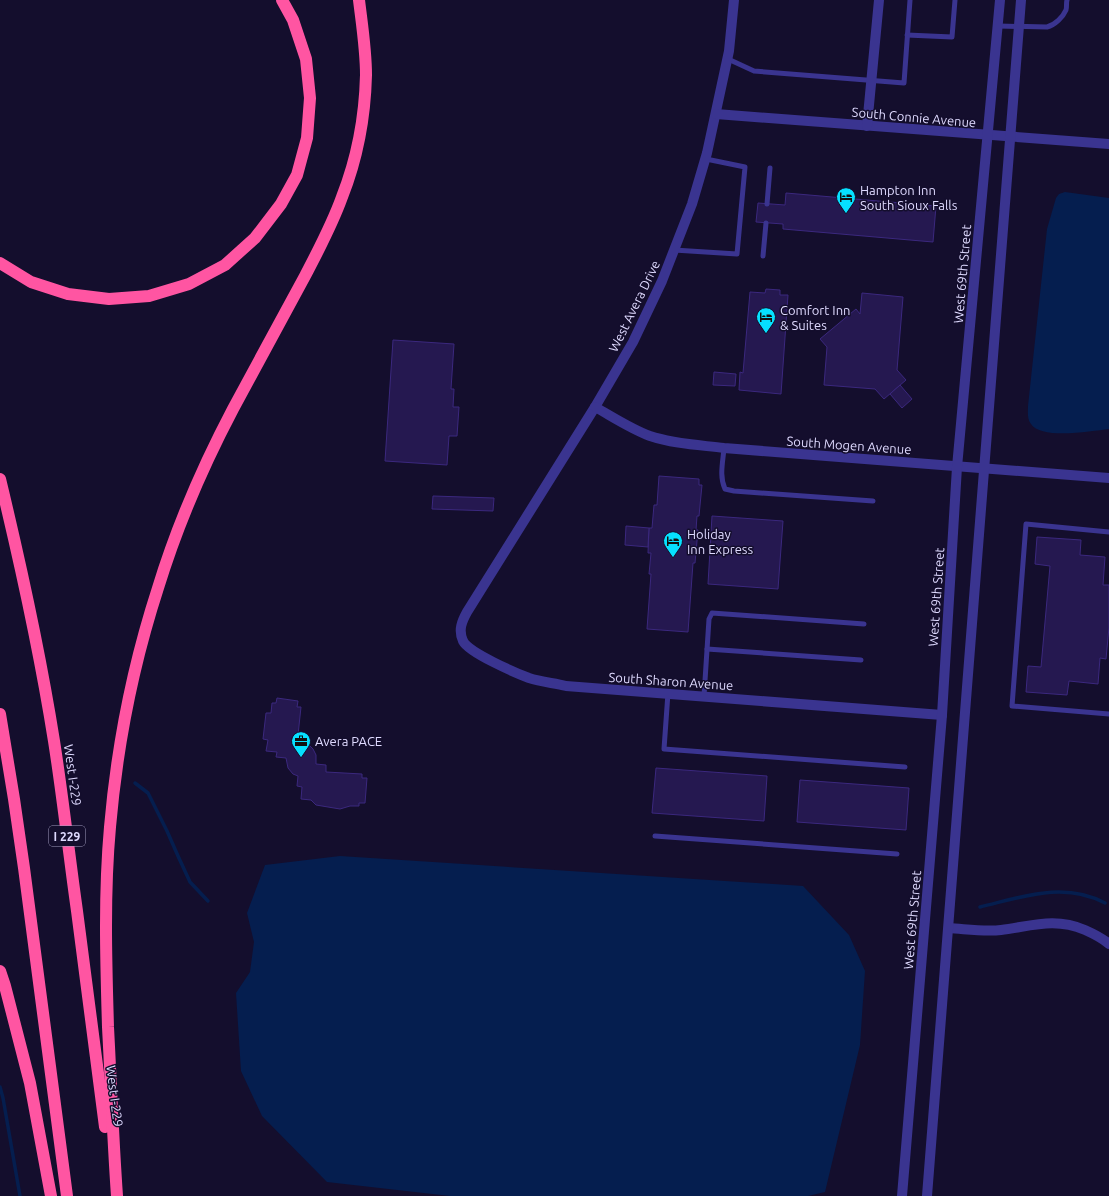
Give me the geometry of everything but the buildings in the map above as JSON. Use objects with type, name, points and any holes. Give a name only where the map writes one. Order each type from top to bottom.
[{"type":"highway","points":[[0,263],[30,282],[68,294],[108,299],[149,296],[189,284],[225,265],[255,238],[281,204],[294,181],[307,138],[310,98],[306,59],[293,20],[282,0]]},
{"type":"highway","points":[[115,1196],[107,991],[106,903],[110,820],[124,721],[157,590],[192,496],[232,410],[323,241],[342,198],[358,141],[366,77],[365,50],[359,0]]},
{"type":"highway","name":"West I-229","points":[[0,479],[28,602],[54,741],[115,1196]]},
{"type":"highway","points":[[0,714],[14,799],[66,1196]]},
{"type":"highway","points":[[0,971],[30,1083],[51,1196]]},
{"type":"street","name":"West Avera Drive","points":[[480,592],[595,407],[633,342],[662,281],[692,204],[706,159],[728,59],[734,0]]},
{"type":"street","points":[[867,126],[879,0]]},
{"type":"street","name":"West 69th Street","points":[[902,1196],[942,716],[957,467],[1000,0]]},
{"type":"street","points":[[927,1196],[949,928],[1009,137],[1021,0]]},
{"type":"street","name":"South Connie Avenue","points":[[716,114],[987,136],[1109,144]]},
{"type":"street","name":"South Mogen Avenue","points":[[595,407],[634,429],[651,436],[674,442],[724,448],[1109,478]]},
{"type":"street","name":"South Sharon Avenue","points":[[480,592],[461,623],[460,632],[463,642],[469,648],[498,665],[530,678],[566,686],[942,716]]},
{"type":"street","points":[[949,928],[988,931],[1051,922],[1068,924],[1107,939]]},
{"type":"lane","points":[[728,59],[754,72],[904,83],[910,0]]},
{"type":"lane","points":[[907,35],[952,37],[955,0]]},
{"type":"lane","points":[[998,26],[1047,27],[1055,24],[1066,10],[1067,0]]},
{"type":"lane","points":[[674,250],[737,254],[745,167],[706,159]]},
{"type":"lane","points":[[767,204],[770,168]]},
{"type":"lane","points":[[763,256],[766,223]]},
{"type":"lane","points":[[724,448],[721,473],[722,482],[725,489],[734,491],[872,501]]},
{"type":"lane","points":[[1109,532],[1026,524],[1012,706],[1109,714]]},
{"type":"lane","points":[[704,696],[709,619],[712,614],[864,624]]},
{"type":"lane","points":[[707,649],[861,660]]},
{"type":"lane","points":[[668,693],[664,749],[905,767]]},
{"type":"lane","points":[[655,836],[897,854]]},
{"type":"water","points":[[1065,192],[1109,198],[1109,429],[1079,433],[1045,432],[1037,429],[1031,424],[1028,418],[1028,406],[1047,229],[1056,198],[1059,194]]},
{"type":"water","points":[[340,856],[803,886],[849,935],[865,971],[860,1045],[825,1192],[808,1196],[450,1196],[327,1182],[262,1116],[241,1071],[236,993],[250,972],[254,942],[247,913],[265,865]]},
{"type":"waterway","points":[[135,783],[148,793],[190,882],[208,901]]},
{"type":"waterway","points":[[980,907],[1027,896],[1059,892],[1090,896],[1105,903]]},
{"type":"waterway","points":[[0,1087],[20,1196]]},
{"type":"place","name":"Hampton Inn South Sioux Falls","points":[[846,214]]},
{"type":"place","name":"Comfort Inn & Suites","points":[[766,334]]},
{"type":"place","name":"Holiday Inn Express","points":[[673,558]]},
{"type":"place","name":"Avera PACE","points":[[301,758]]}]
